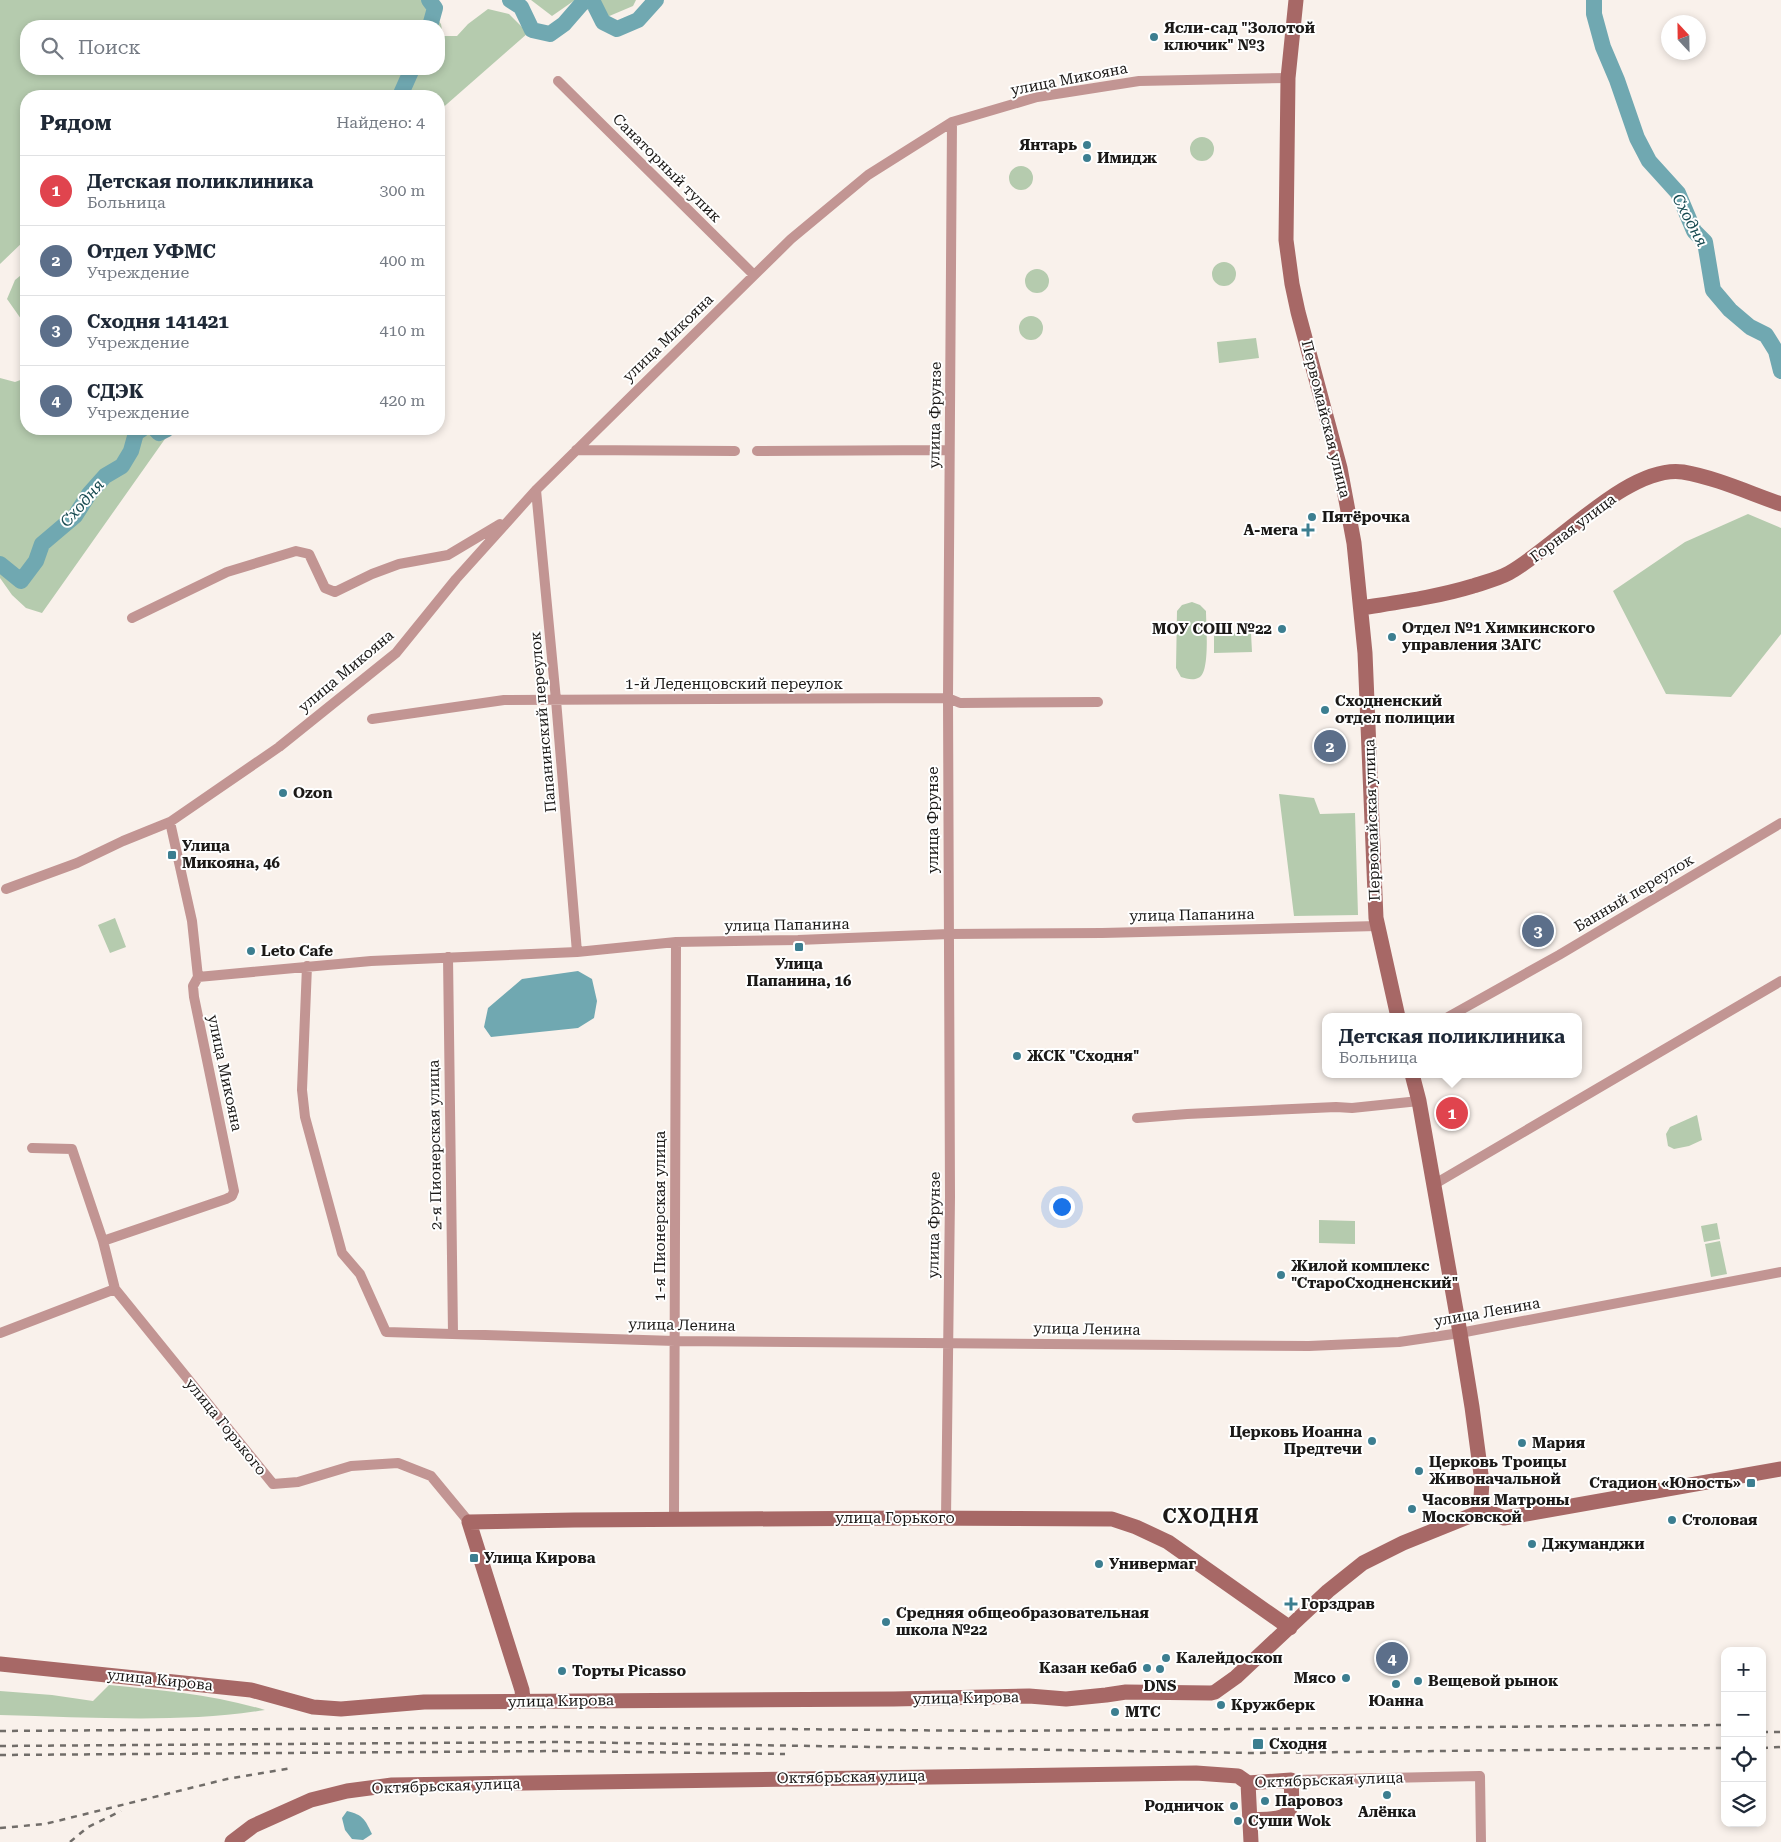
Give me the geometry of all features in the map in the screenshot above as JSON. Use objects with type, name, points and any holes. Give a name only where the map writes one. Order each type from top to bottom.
[{"type":"street","name":"Первомайская улица","points":[[1296,0],[1288,78],[1286,240],[1292,284],[1345,492],[1354,543],[1362,608],[1365,654],[1377,926],[1397,1013]]},
{"type":"street","name":"улица Микояна","points":[[6,889],[77,863],[123,841],[170,822],[279,747],[396,653],[456,579],[507,520],[536,490],[791,239],[868,175],[952,122],[1037,97],[1139,82],[1288,78]]},
{"type":"street","name":"Санаторный тупик","points":[[558,81],[754,275]]},
{"type":"street","name":"улица Фрунзе","points":[[946,1518],[950,1197],[948,698],[952,122]]},
{"type":"street","points":[[576,450],[735,451]]},
{"type":"street","points":[[757,451],[949,450]]},
{"type":"street","name":"Горная улица","points":[[1362,608],[1444,594],[1487,582],[1507,574],[1528,562],[1600,505],[1651,475],[1682,472],[1781,504]]},
{"type":"street","name":"Папанинский переулок","points":[[536,490],[577,952]]},
{"type":"street","points":[[132,618],[226,572],[296,551],[310,554],[325,588],[335,592],[372,574],[399,564],[448,554],[507,520]]},
{"type":"street","name":"1-й Леденцовский переулок","points":[[372,719],[504,700],[948,698],[960,703],[1098,702]]},
{"type":"street","name":"улица Микояна","points":[[103,1241],[226,1199],[232,1196],[234,1191],[194,997],[193,986],[198,977],[192,921],[170,822]]},
{"type":"street","name":"Банный переулок","points":[[1455,1013],[1559,955],[1781,823]]},
{"type":"street","name":"улица Папанина","points":[[198,977],[307,966],[448,957],[577,952],[676,942],[798,940],[949,934],[1102,933],[1377,926]]},
{"type":"street","name":"1-я Пионерская улица","points":[[674,1520],[676,942]]},
{"type":"street","name":"2-я Пионерская улица","points":[[448,957],[453,1333]]},
{"type":"street","name":"улица Ленина","points":[[307,966],[302,1090],[305,1118],[342,1253],[360,1274],[386,1332],[675,1341],[1309,1346],[1399,1342],[1460,1333],[1781,1272]]},
{"type":"street","points":[[1433,1185],[1781,981]]},
{"type":"street","points":[[1413,1078],[1419,1101],[1460,1333],[1482,1482],[1480,1512],[1504,1518],[1781,1469]]},
{"type":"street","points":[[1137,1118],[1228,1112],[1352,1108],[1419,1101]]},
{"type":"street","name":"улица Горького","points":[[32,1148],[72,1149],[103,1241],[115,1289],[273,1484],[298,1482],[352,1466],[398,1463],[431,1476],[469,1522],[522,1690],[523,1700]]},
{"type":"street","points":[[0,1334],[115,1289]]},
{"type":"street","name":"улица Кирова","points":[[0,1664],[251,1690],[314,1707],[341,1709],[424,1702],[523,1700],[885,1699],[1029,1696],[1066,1699],[1106,1696],[1126,1692],[1215,1692],[1236,1677],[1328,1591],[1363,1563],[1403,1543],[1480,1512]]},
{"type":"street","name":"улица Горького","points":[[469,1522],[946,1518],[1112,1519],[1168,1542],[1290,1628]]},
{"type":"street","name":"Октябрьская улица","points":[[232,1842],[253,1826],[312,1800],[348,1791],[392,1785],[1196,1773],[1238,1776],[1248,1783],[1291,1780],[1480,1776],[1481,1842]]},
{"type":"street","points":[[1250,1820],[1281,1818],[1288,1812],[1292,1804],[1291,1780]]},
{"type":"street","points":[[1248,1783],[1251,1842]]},
{"type":"green space","points":[[0,0],[422,0],[438,20],[20,20],[20,75],[445,75],[445,36],[457,36],[468,24],[488,9],[509,14],[528,33],[445,106],[445,90],[20,90],[20,245],[0,264]]},
{"type":"green space","points":[[531,0],[575,0],[552,16]]},
{"type":"green space","points":[[593,0],[636,0],[633,6],[607,17]]},
{"type":"green space","points":[[1202,137],[1211,140],[1214,149],[1211,158],[1202,161],[1193,158],[1190,149],[1193,140]]},
{"type":"green space","points":[[1021,166],[1030,169],[1033,178],[1030,187],[1021,190],[1012,187],[1009,178],[1012,169]]},
{"type":"green space","points":[[1224,262],[1233,265],[1236,274],[1233,283],[1224,286],[1215,283],[1212,274],[1215,265]]},
{"type":"green space","points":[[1037,269],[1046,272],[1049,281],[1046,290],[1037,293],[1028,290],[1025,281],[1028,272]]},
{"type":"green space","points":[[20,276],[20,317],[7,299],[15,280]]},
{"type":"green space","points":[[1031,316],[1040,319],[1043,328],[1040,337],[1031,340],[1022,337],[1019,328],[1022,319]]},
{"type":"green space","points":[[1256,338],[1259,358],[1219,363],[1217,342]]},
{"type":"green space","points":[[0,378],[15,382],[20,380],[20,435],[168,435],[42,613],[26,608],[12,595],[0,578]]},
{"type":"green space","points":[[1748,514],[1781,528],[1781,634],[1731,697],[1666,694],[1613,591],[1685,542]]},
{"type":"green space","points":[[1192,602],[1200,605],[1206,611],[1206,656],[1203,673],[1200,677],[1188,679],[1181,677],[1176,668],[1177,611],[1182,605]]},
{"type":"green space","points":[[1251,633],[1252,652],[1214,653],[1214,634]]},
{"type":"green space","points":[[1279,794],[1314,798],[1320,814],[1355,813],[1358,915],[1294,916]]},
{"type":"green space","points":[[115,918],[126,947],[110,953],[98,925]]},
{"type":"green space","points":[[1697,1115],[1702,1140],[1689,1146],[1674,1149],[1668,1146],[1666,1134],[1670,1127]]},
{"type":"green space","points":[[1319,1220],[1355,1221],[1355,1244],[1319,1243]]},
{"type":"green space","points":[[1717,1223],[1720,1239],[1704,1242],[1701,1226]]},
{"type":"green space","points":[[1720,1241],[1727,1274],[1711,1277],[1705,1244]]},
{"type":"green space","points":[[109,1685],[207,1697],[265,1710],[199,1717],[166,1718],[0,1715],[0,1691],[52,1695],[93,1701]]},
{"type":"water","points":[[578,971],[592,979],[597,1001],[594,1018],[578,1028],[491,1037],[484,1027],[488,1008],[522,979]]},
{"type":"water","points":[[347,1811],[363,1818],[372,1834],[363,1840],[352,1839],[345,1830],[342,1818]]},
{"type":"waterway","name":"Сходня","points":[[429,0],[435,8],[432,20]]},
{"type":"waterway","name":"Сходня","points":[[510,0],[521,7],[532,30],[550,34],[564,24],[584,1],[593,2],[603,22],[617,29],[638,20],[656,0]]},
{"type":"waterway","name":"Сходня","points":[[1594,0],[1594,14],[1603,47],[1617,80],[1637,138],[1649,161],[1678,193],[1694,231],[1705,242],[1713,290],[1730,310],[1750,327],[1766,335],[1776,351],[1781,371]]},
{"type":"waterway","name":"Сходня","points":[[403,90],[409,75]]},
{"type":"waterway","name":"Сходня","points":[[0,564],[21,581],[36,561],[42,544],[75,516],[89,494],[105,476],[122,466],[131,451],[135,435]]},
{"type":"railway","points":[[0,1731],[561,1727],[997,1731],[1721,1725]]},
{"type":"railway","points":[[1766,1732],[1781,1732]]},
{"type":"railway","points":[[0,1746],[562,1742],[1250,1753],[1721,1748]]},
{"type":"railway","points":[[1766,1748],[1781,1747]]},
{"type":"railway","points":[[0,1755],[561,1751],[785,1754]]},
{"type":"railway","points":[[0,1828],[45,1824],[227,1779],[292,1768]]},
{"type":"railway","points":[[70,1842],[88,1827],[121,1811]]},
{"type":"place","name":"Ясли-сад \"Золотой ключик\" №3","points":[[1154,37]]},
{"type":"place","name":"Янтарь","points":[[1087,145]]},
{"type":"place","name":"Имидж","points":[[1087,158]]},
{"type":"place","name":"Пятёрочка","points":[[1312,517]]},
{"type":"place","name":"А-мега","points":[[1308,530]]},
{"type":"place","name":"МОУ СОШ №22","points":[[1282,629]]},
{"type":"place","name":"Отдел №1 Химкинского управления ЗАГС","points":[[1392,637]]},
{"type":"place","name":"Сходненский отдел полиции","points":[[1325,710]]},
{"type":"place","name":"Отдел УФМС","points":[[1330,746]]},
{"type":"place","name":"Ozon","points":[[283,793]]},
{"type":"place","name":"Улица Микояна, 46","points":[[172,855]]},
{"type":"place","name":"Сходня 141421","points":[[1538,931]]},
{"type":"place","name":"Улица Папанина, 16","points":[[799,947]]},
{"type":"place","name":"Leto Cafe","points":[[251,951]]},
{"type":"place","name":"ЖСК \"Сходня\"","points":[[1017,1056]]},
{"type":"place","name":"Детская поликлиника","points":[[1452,1113]]},
{"type":"place","name":"Жилой комплекс \"СтароСходненский\"","points":[[1281,1275]]},
{"type":"place","name":"Церковь Иоанна Предтечи","points":[[1372,1441]]},
{"type":"place","name":"Мария","points":[[1522,1443]]},
{"type":"place","name":"Церковь Троицы Живоначальной","points":[[1419,1471]]},
{"type":"place","name":"Стадион «Юность»","points":[[1751,1483]]},
{"type":"place","name":"Часовня Матроны Московской","points":[[1412,1509]]},
{"type":"place","name":"Столовая","points":[[1672,1520]]},
{"type":"place","name":"Джуманджи","points":[[1532,1544]]},
{"type":"place","name":"Улица Кирова","points":[[474,1558]]},
{"type":"place","name":"Универмаг","points":[[1099,1564]]},
{"type":"place","name":"Горздрав","points":[[1291,1604]]},
{"type":"place","name":"Средняя общеобразовательная школа №22","points":[[886,1622]]},
{"type":"place","name":"Калейдоскоп","points":[[1166,1658]]},
{"type":"place","name":"СДЭК","points":[[1392,1658]]},
{"type":"place","name":"Казан кебаб","points":[[1147,1668]]},
{"type":"place","name":"DNS","points":[[1160,1669]]},
{"type":"place","name":"Торты Picasso","points":[[562,1671]]},
{"type":"place","name":"Мясо","points":[[1346,1678]]},
{"type":"place","name":"Вещевой рынок","points":[[1418,1681]]},
{"type":"place","name":"Юанна","points":[[1396,1684]]},
{"type":"place","name":"Кружберк","points":[[1221,1705]]},
{"type":"place","name":"МТС","points":[[1115,1712]]},
{"type":"place","name":"Сходня","points":[[1258,1744]]},
{"type":"place","name":"Алёнка","points":[[1387,1795]]},
{"type":"place","name":"Паровоз","points":[[1265,1801]]},
{"type":"place","name":"Родничок","points":[[1234,1806]]},
{"type":"place","name":"Суши Wok","points":[[1238,1821]]},
{"type":"district","name":"СХОДНЯ","points":[[1211,1516]]}]
